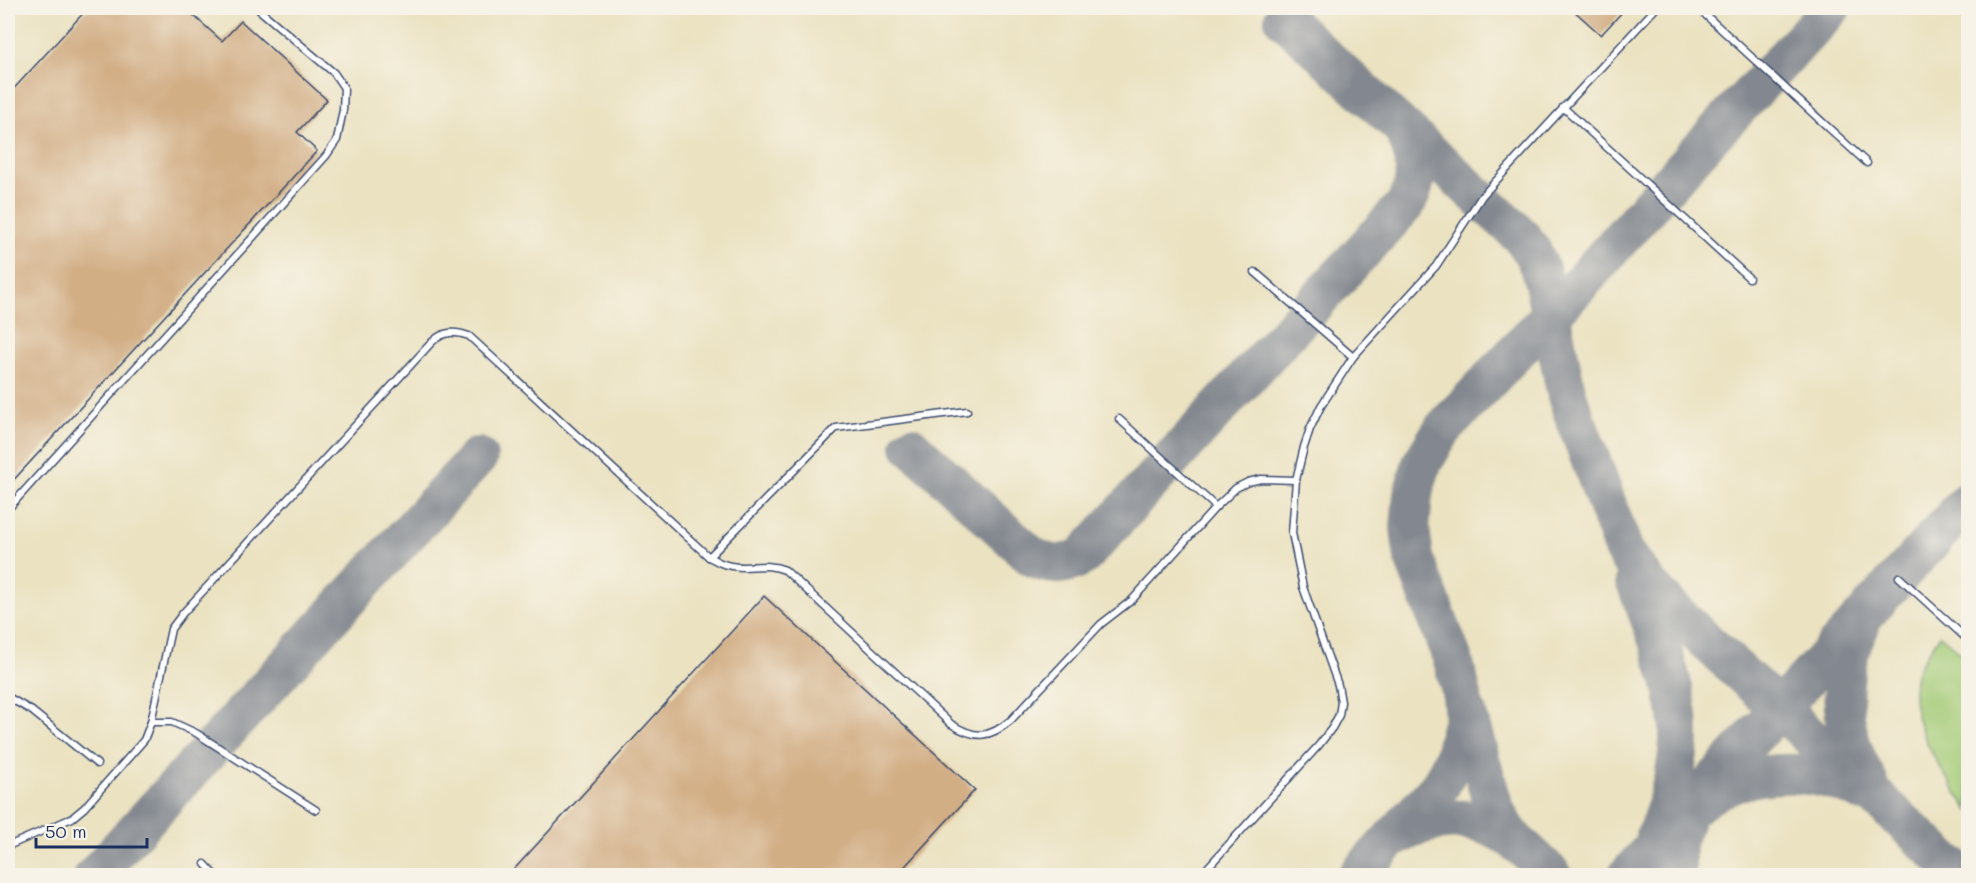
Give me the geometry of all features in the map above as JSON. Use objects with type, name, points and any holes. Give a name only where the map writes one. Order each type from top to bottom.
[{"type":"lane","points":[[8,509],[326,156],[337,140],[343,110],[344,88],[334,73],[256,8]]},
{"type":"lane","points":[[1200,876],[1319,745],[1340,715],[1341,702],[1338,685],[1303,587],[1292,533],[1296,480],[1310,429],[1321,406],[1353,357],[1436,266],[1482,196],[1656,8]]},
{"type":"lane","points":[[1698,8],[1867,163]]},
{"type":"lane","points":[[1563,108],[1749,278]]},
{"type":"lane","points":[[1255,272],[1353,357]]},
{"type":"lane","points":[[8,846],[72,818],[134,754],[144,740],[152,722],[171,629],[183,613],[432,342],[439,335],[447,332],[458,332],[469,336],[710,557],[729,566],[765,565],[784,570],[951,724],[965,733],[989,734],[999,730],[1011,720],[1101,624],[1132,600],[1236,488],[1261,479],[1296,480]]},
{"type":"lane","points":[[710,557],[836,428],[967,411]]},
{"type":"lane","points":[[1119,419],[1216,507]]},
{"type":"lane","points":[[1899,577],[1968,640]]},
{"type":"lane","points":[[8,697],[32,711],[97,764]]},
{"type":"lane","points":[[152,722],[172,722],[196,733],[316,810]]},
{"type":"lane","points":[[205,864],[216,876]]},
{"type":"green space","points":[[1940,635],[1968,659],[1968,810],[1928,747],[1916,711],[1914,693],[1916,675]]},
{"type":"building","points":[[88,8],[185,8],[222,41],[241,21],[327,100],[297,132],[317,151],[8,486],[8,95]]},
{"type":"building","points":[[1571,8],[1626,8],[1601,35]]},
{"type":"building","points":[[764,596],[975,790],[896,876],[508,876]]},
{"type":"taxiway","points":[[1357,876],[1440,786],[1452,762],[1464,716],[1454,663],[1414,558],[1410,528],[1413,494],[1422,463],[1443,429],[1580,284],[1699,150],[1831,8]]},
{"type":"taxiway","points":[[1284,19],[1520,235],[1529,246],[1538,263],[1544,283],[1567,396],[1624,551],[1649,586],[1685,622],[1962,876]]},
{"type":"taxiway","points":[[911,446],[1030,555],[1044,562],[1056,564],[1063,564],[1083,556],[1404,206],[1413,187],[1415,168],[1408,138],[1403,129]]},
{"type":"taxiway","points":[[94,876],[478,457]]},
{"type":"taxiway","points":[[1627,876],[1968,501]]},
{"type":"taxiway","points":[[1635,580],[1666,663],[1679,725],[1675,774],[1664,814],[1655,836]]},
{"type":"taxiway","points":[[1860,626],[1846,665],[1844,706],[1852,745],[1869,783]]},
{"type":"taxiway","points":[[1466,711],[1494,808],[1501,822],[1517,843]]},
{"type":"taxiway","points":[[1676,876],[1676,843],[1687,810],[1718,790],[1754,777],[1791,774],[1827,779],[1862,792]]},
{"type":"taxiway","points":[[1397,836],[1409,829],[1436,821],[1477,822],[1510,837],[1553,876]]}]
